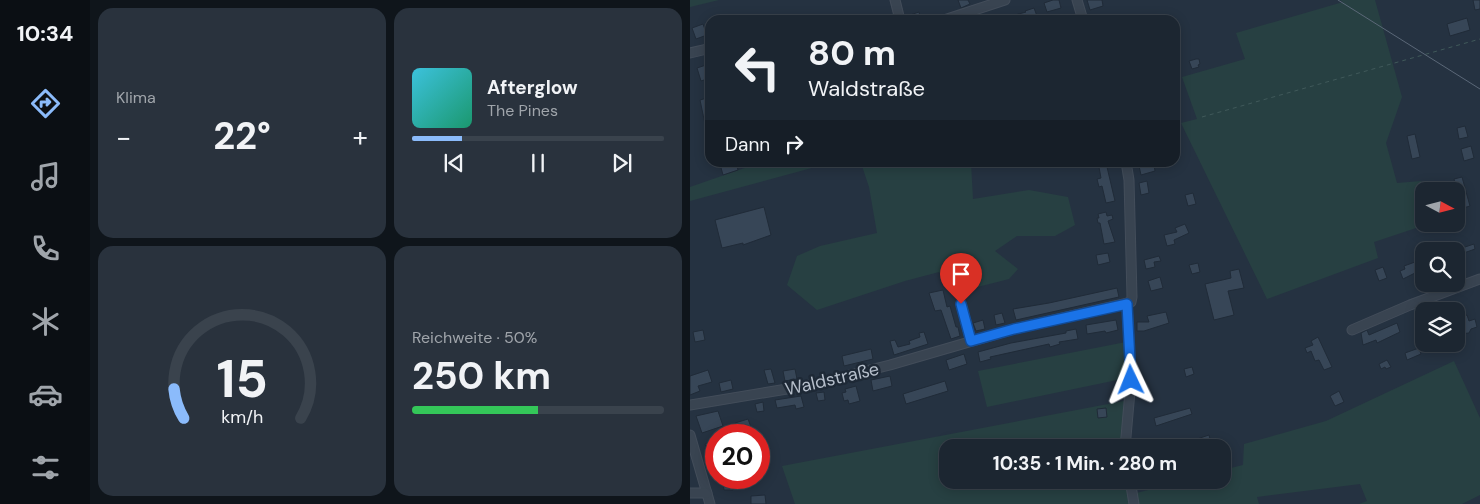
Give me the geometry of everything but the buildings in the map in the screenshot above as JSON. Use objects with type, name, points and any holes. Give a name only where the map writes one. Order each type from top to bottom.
[{"type":"street","points":[[895,0],[899,15]]},
{"type":"street","points":[[956,15],[984,4],[1005,0]]},
{"type":"street","points":[[1077,0],[1082,15]]},
{"type":"street","points":[[690,53],[705,49]]},
{"type":"street","points":[[1126,439],[1131,380],[1127,304],[1131,302],[1132,297],[1129,180],[1127,167]]},
{"type":"street","points":[[1352,330],[1408,306],[1480,279]]},
{"type":"street","points":[[961,304],[971,341]]},
{"type":"street","name":"Waldstraße","points":[[690,405],[814,384],[890,365],[1014,329],[1127,304]]},
{"type":"street","points":[[690,435],[710,504]]},
{"type":"street","points":[[1132,489],[1134,504]]},
{"type":"street","points":[[690,492],[707,493]]},
{"type":"path","points":[[1202,117],[1480,39]]},
{"type":"green space","points":[[690,0],[719,0],[690,7]]},
{"type":"green space","points":[[1340,0],[1375,0],[1402,97],[1386,143],[1397,183],[1421,181],[1421,182],[1415,182],[1415,228],[1374,242],[1378,258],[1267,299],[1181,123],[1197,119],[1182,77],[1245,59],[1236,33],[1343,2]]},
{"type":"green space","points":[[748,167],[815,167],[690,201],[690,187]]},
{"type":"green space","points":[[862,167],[971,167],[973,199],[1029,190],[1068,197],[1075,225],[1055,236],[1017,236],[995,251],[1018,269],[1009,279],[954,293],[939,272],[905,281],[817,310],[787,285],[797,256],[820,246],[877,233],[869,187]]},
{"type":"green space","points":[[1126,342],[1127,378],[987,407],[978,371]]},
{"type":"green space","points":[[1454,361],[1480,418],[1480,495],[1462,504],[1359,504],[1367,501],[1360,484],[1257,497],[1259,504],[795,504],[782,466],[1124,401],[1122,439],[939,439],[939,489],[1128,489],[1129,495],[1152,489],[1231,489],[1231,468],[1243,465],[1244,444],[1326,421]]},
{"type":"tram line","points":[[1338,0],[1480,89]]},
{"type":"route","points":[[961,304],[971,341],[1014,329],[1127,304],[1131,380]]}]
